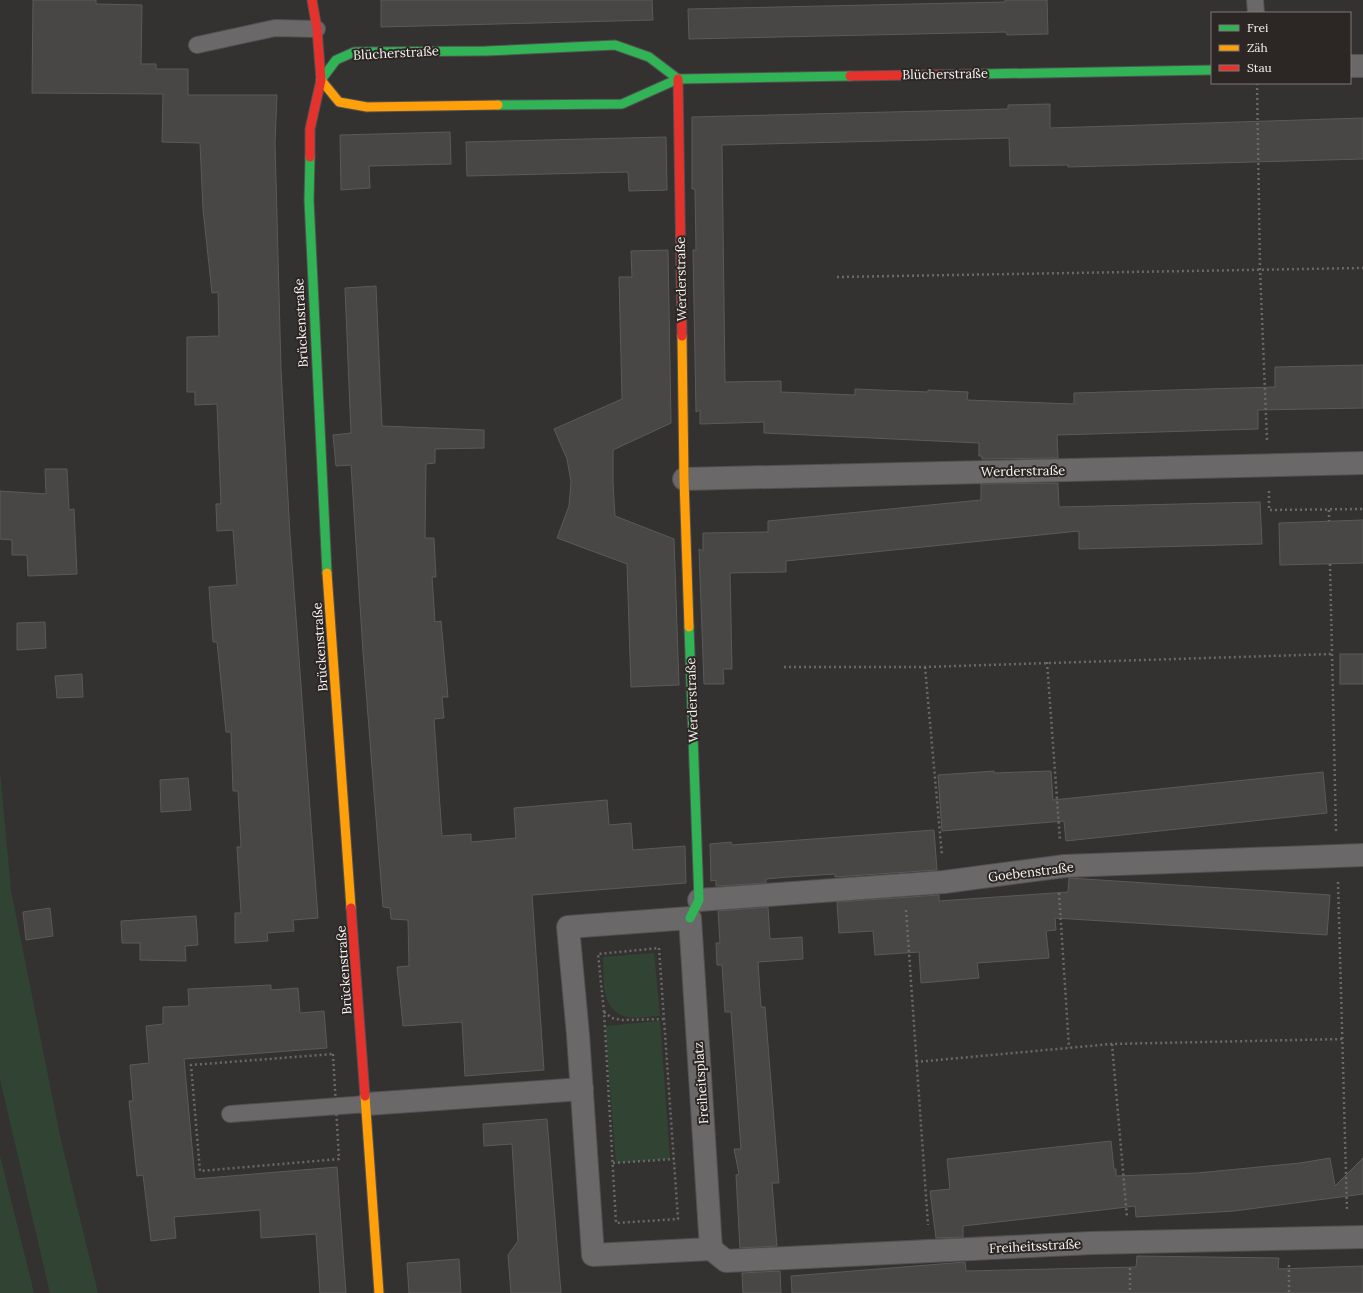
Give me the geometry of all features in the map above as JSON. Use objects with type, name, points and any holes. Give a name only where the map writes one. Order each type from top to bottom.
[{"type":"street","name":"Brückenstraße","points":[[312,0],[317,29],[321,80],[310,129],[308,167],[309,216],[324,534],[367,1104],[379,1293]]},
{"type":"street","name":"Blücherstraße","points":[[678,79],[649,57],[615,45],[486,51],[354,52],[336,60],[321,80],[339,102],[367,107],[622,104],[678,79],[1211,70]]},
{"type":"street","points":[[1351,66],[1363,66]]},
{"type":"street","name":"Werderstraße","points":[[678,79],[684,480],[695,909]]},
{"type":"street","name":"Werderstraße","points":[[684,480],[1363,462]]},
{"type":"street","name":"Goebenstraße","points":[[695,909],[904,885],[944,882],[1058,867],[1363,855]]},
{"type":"street","points":[[695,909],[568,927],[582,1089],[593,1254],[711,1249]]},
{"type":"street","name":"Freiheitsplatz","points":[[695,909],[711,1249]]},
{"type":"street","points":[[367,1104],[582,1089]]},
{"type":"street","name":"Freiheitsstraße","points":[[711,1249],[726,1261],[1129,1242],[1356,1237]]},
{"type":"lane","points":[[1255,0],[1256,12]]},
{"type":"lane","points":[[197,45],[276,28],[317,29]]},
{"type":"lane","points":[[230,1114],[367,1104]]},
{"type":"path","points":[[1257,84],[1260,269],[1270,510],[1363,509]]},
{"type":"path","points":[[837,277],[1363,268]]},
{"type":"path","points":[[1329,510],[1329,521]]},
{"type":"path","points":[[1330,564],[1343,1039],[1356,1237]]},
{"type":"path","points":[[784,668],[925,667],[1332,654]]},
{"type":"path","points":[[1047,662],[1060,839],[1058,867],[1069,1048]]},
{"type":"path","points":[[925,667],[944,882]]},
{"type":"path","points":[[904,885],[930,1251]]},
{"type":"path","points":[[659,948],[665,1019],[678,1219],[616,1223],[607,1086],[604,1012],[598,954],[659,948]]},
{"type":"path","points":[[604,1012],[612,1018],[621,1020],[665,1019]]},
{"type":"path","points":[[916,1062],[1112,1044],[1343,1039]]},
{"type":"path","points":[[1112,1044],[1129,1242]]},
{"type":"path","points":[[613,1163],[674,1159]]},
{"type":"green space","points":[[0,771],[11,891],[60,1136],[98,1293],[50,1293],[0,1079]]},
{"type":"green space","points":[[654,953],[660,1016],[632,1018],[619,1014],[612,1009],[605,993],[603,957]]},
{"type":"green space","points":[[660,1021],[670,1159],[616,1163],[605,1026]]},
{"type":"green space","points":[[0,1156],[34,1293],[0,1293]]},
{"type":"building","points":[[33,0],[96,0],[96,4],[142,5],[141,64],[156,64],[156,69],[188,69],[188,95],[277,95],[275,143],[281,370],[290,535],[318,918],[293,920],[294,931],[267,933],[268,941],[235,943],[235,913],[241,913],[237,847],[241,847],[238,791],[233,791],[231,732],[226,732],[217,642],[213,642],[209,587],[237,585],[233,530],[217,531],[216,504],[221,504],[217,404],[195,405],[195,392],[187,392],[187,337],[219,336],[218,292],[212,293],[203,209],[200,143],[162,142],[163,94],[32,93]]},
{"type":"building","points":[[381,0],[652,0],[653,20],[381,27]]},
{"type":"building","points":[[1005,0],[1047,0],[1048,34],[1007,35],[1006,32],[689,39],[688,9],[1005,2]]},
{"type":"building","points":[[1050,104],[1050,128],[1363,118],[1363,159],[1068,167],[1068,165],[1010,166],[1009,138],[722,145],[725,382],[781,381],[781,392],[855,395],[855,389],[928,392],[928,390],[968,392],[967,400],[1074,404],[1074,393],[1275,387],[1275,367],[1363,365],[1363,408],[1258,410],[1258,429],[1057,435],[1058,458],[982,459],[982,456],[979,456],[979,443],[764,433],[764,422],[700,424],[700,410],[696,412],[693,250],[696,250],[695,189],[692,189],[692,117],[1008,109],[1008,105]]},
{"type":"building","points":[[450,132],[451,164],[369,166],[370,188],[341,190],[340,135]]},
{"type":"building","points":[[666,137],[667,190],[629,191],[628,172],[467,176],[466,142]]},
{"type":"building","points":[[668,250],[671,423],[613,450],[613,483],[615,516],[674,539],[679,685],[631,687],[627,564],[557,538],[569,506],[571,482],[567,459],[554,429],[622,399],[619,277],[632,277],[631,251]]},
{"type":"building","points":[[376,286],[382,426],[484,430],[484,448],[435,449],[435,463],[426,464],[425,538],[434,538],[436,577],[432,577],[435,622],[441,621],[448,697],[442,697],[444,718],[434,719],[442,836],[471,834],[471,842],[516,838],[514,808],[607,800],[609,825],[631,823],[633,850],[685,846],[686,883],[532,895],[544,1070],[465,1076],[462,1022],[403,1026],[397,967],[409,966],[408,920],[391,919],[390,908],[383,907],[363,652],[351,465],[336,466],[333,435],[351,433],[345,288]]},
{"type":"building","points":[[45,469],[67,469],[69,510],[74,509],[77,574],[28,576],[27,555],[12,555],[12,540],[0,539],[0,491],[46,494]]},
{"type":"building","points":[[1058,483],[1059,507],[1260,502],[1262,544],[1079,549],[1079,531],[786,561],[786,572],[730,573],[732,669],[723,669],[724,684],[704,684],[699,549],[703,551],[703,533],[768,532],[768,521],[981,500],[981,484]]},
{"type":"building","points":[[1363,520],[1363,563],[1280,565],[1279,523]]},
{"type":"building","points":[[45,622],[46,648],[17,650],[17,623]]},
{"type":"building","points":[[1340,654],[1363,654],[1363,684],[1340,684]]},
{"type":"building","points":[[82,674],[83,697],[57,698],[55,676]]},
{"type":"building","points":[[994,771],[994,773],[1051,771],[1053,800],[1323,772],[1327,813],[1066,841],[1064,821],[942,831],[938,775]]},
{"type":"building","points":[[188,778],[191,810],[161,812],[160,780]]},
{"type":"building","points":[[934,830],[937,870],[835,877],[835,874],[788,877],[766,879],[766,883],[716,886],[716,880],[711,881],[710,844],[731,842],[732,845]]},
{"type":"building","points":[[1069,878],[1330,895],[1327,935],[1055,918],[1056,930],[1046,931],[1049,958],[977,963],[979,978],[921,983],[919,952],[875,955],[873,931],[839,933],[837,902],[939,895],[939,901],[1068,892]]},
{"type":"building","points":[[768,907],[770,939],[802,937],[803,959],[758,962],[761,1007],[765,1007],[779,1183],[772,1183],[777,1246],[740,1248],[736,1175],[739,1174],[734,1149],[741,1149],[731,1012],[725,1012],[722,965],[717,965],[716,943],[720,943],[718,911]]},
{"type":"building","points":[[50,908],[53,936],[26,940],[23,912]]},
{"type":"building","points":[[196,916],[198,945],[185,946],[186,961],[140,960],[140,943],[122,943],[121,921]]},
{"type":"building","points":[[271,985],[271,990],[298,988],[300,1013],[324,1011],[327,1048],[184,1059],[195,1179],[337,1167],[346,1293],[320,1293],[316,1234],[261,1238],[260,1210],[174,1217],[176,1238],[151,1241],[143,1175],[137,1176],[129,1101],[133,1101],[130,1065],[149,1063],[146,1026],[163,1024],[163,1007],[189,1006],[188,989]]},
{"type":"building","points":[[547,1119],[561,1293],[511,1293],[508,1255],[518,1241],[512,1144],[484,1146],[483,1124]]},
{"type":"building","points":[[1111,1141],[1116,1176],[1197,1173],[1300,1163],[1330,1158],[1335,1186],[1363,1158],[1363,1194],[1234,1211],[1136,1217],[1135,1206],[963,1226],[963,1237],[936,1238],[930,1191],[950,1189],[947,1159]]},
{"type":"building","points":[[1137,1256],[1279,1258],[1278,1269],[1363,1266],[1363,1293],[792,1293],[791,1276],[965,1262],[966,1271],[1136,1267]]},
{"type":"building","points":[[459,1259],[461,1293],[409,1293],[407,1263]]},
{"type":"building","points":[[780,1271],[781,1293],[743,1293],[742,1273]]},
{"type":"traffic: fast","points":[[321,80],[336,60],[354,52],[486,51],[615,45],[649,57],[678,79]]},
{"type":"traffic: fast","points":[[981,74],[1211,70]]},
{"type":"traffic: fast","points":[[498,105],[622,104],[678,79],[850,76]]},
{"type":"traffic: fast","points":[[310,157],[309,200],[327,573]]},
{"type":"traffic: fast","points":[[689,627],[699,900],[690,918]]},
{"type":"traffic: slow","points":[[321,80],[339,102],[367,107],[498,105]]},
{"type":"traffic: slow","points":[[682,336],[684,479],[689,627]]},
{"type":"traffic: slow","points":[[327,573],[351,908]]},
{"type":"traffic: slow","points":[[365,1096],[379,1293]]},
{"type":"traffic: jam","points":[[310,157],[310,129],[321,80],[317,29],[312,0]]},
{"type":"traffic: jam","points":[[850,76],[981,74]]},
{"type":"traffic: jam","points":[[678,79],[682,336]]},
{"type":"traffic: jam","points":[[351,908],[365,1096]]}]
